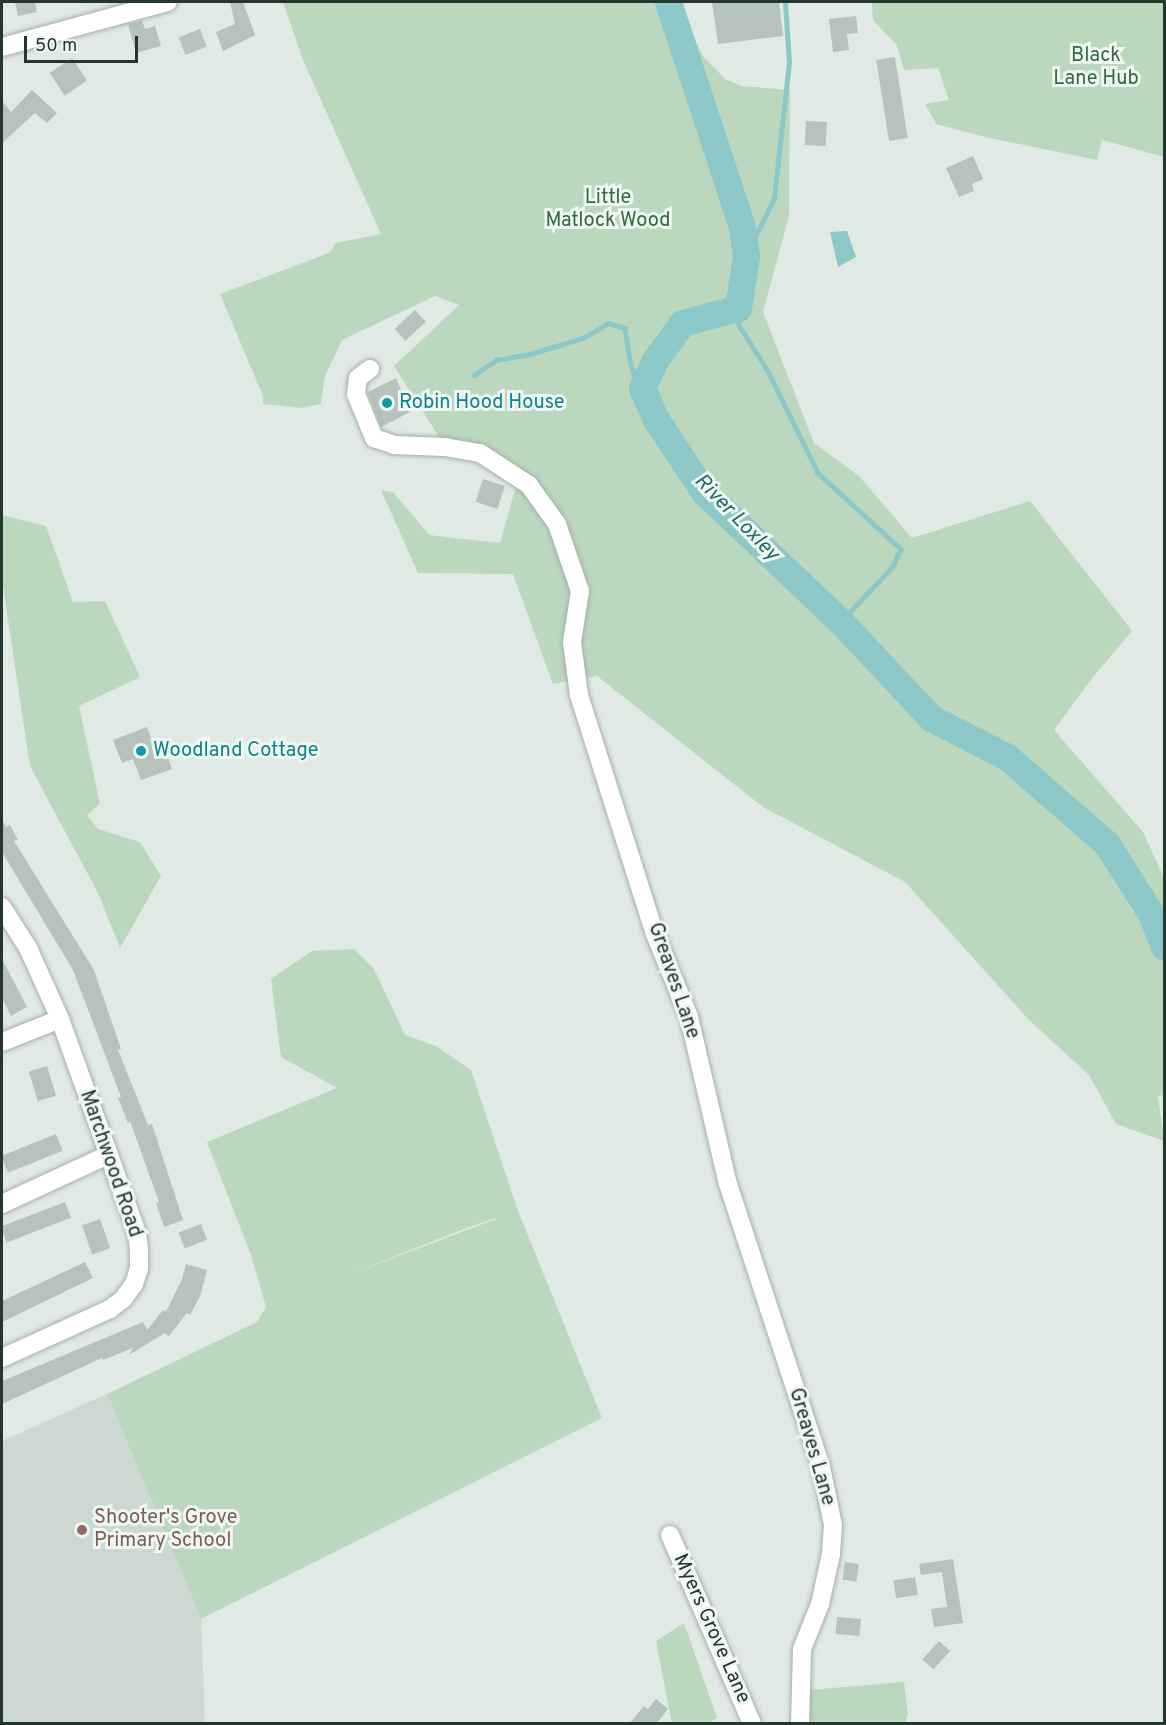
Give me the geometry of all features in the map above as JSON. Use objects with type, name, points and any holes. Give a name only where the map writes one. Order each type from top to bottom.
[{"type":"street","points":[[2,47],[168,2]]},
{"type":"street","name":"Greaves Lane","points":[[370,369],[358,378],[356,394],[374,438],[394,445],[445,447],[480,453],[529,485],[557,524],[580,591],[572,642],[579,695],[656,934],[689,1017],[728,1184],[821,1467],[833,1525],[831,1554],[820,1604],[802,1648],[800,1724]]},
{"type":"street","name":"Marchwood Road","points":[[2,907],[28,948],[60,1019],[137,1233],[139,1268],[134,1284],[123,1299],[110,1310],[2,1358]]},
{"type":"street","points":[[2,1042],[60,1019]]},
{"type":"street","points":[[2,1204],[108,1155]]},
{"type":"street","name":"Myers Grove Lane","points":[[670,1535],[752,1724]]},
{"type":"shaded area","name":"Shooter's Grove Primary School","points":[[107,1394],[201,1619],[205,1723],[2,1723],[2,1441]]},
{"type":"green space","name":"Little Matlock Wood","points":[[283,2],[682,2],[703,56],[725,79],[742,86],[790,90],[789,216],[763,312],[814,443],[859,476],[912,538],[1030,501],[1132,631],[1093,677],[1054,730],[1143,832],[1164,878],[1164,1095],[1158,1096],[1164,1141],[1116,1124],[1089,1075],[1029,1020],[905,882],[763,807],[597,676],[553,684],[513,574],[418,573],[381,490],[393,492],[429,535],[500,543],[521,468],[483,444],[443,443],[394,366],[459,305],[435,296],[342,340],[325,376],[321,404],[300,408],[263,404],[263,396],[220,294],[329,253],[336,243],[381,234],[303,60]]},
{"type":"green space","name":"Black Lane Hub","points":[[872,2],[1164,2],[1164,157],[1102,140],[1097,160],[985,137],[936,124],[925,104],[949,100],[938,68],[904,70],[897,45],[873,20]]},
{"type":"green space","points":[[2,515],[46,526],[73,602],[105,601],[140,677],[79,706],[100,804],[87,815],[98,829],[140,842],[161,876],[120,948],[98,893],[30,766],[2,579]]},
{"type":"green space","points":[[354,949],[374,969],[405,1035],[436,1046],[471,1070],[518,1211],[602,1418],[201,1619],[107,1394],[257,1322],[266,1307],[251,1255],[207,1142],[337,1088],[281,1057],[271,979],[312,951]],"holes":[[[496,1219],[348,1275],[464,1229]]]},
{"type":"green space","points":[[684,1623],[717,1718],[708,1723],[672,1723],[656,1641]]},
{"type":"green space","points":[[904,1682],[908,1714],[905,1723],[807,1724],[809,1690]]},
{"type":"water","points":[[847,231],[856,257],[838,267],[830,232]]},
{"type":"building","points":[[15,2],[35,2],[37,12],[18,16]]},
{"type":"building","points":[[230,2],[243,2],[255,35],[223,51],[216,32],[235,24]]},
{"type":"building","points":[[712,2],[779,2],[783,36],[718,44]]},
{"type":"building","points":[[856,16],[858,33],[847,34],[849,50],[833,52],[829,19]]},
{"type":"building","points":[[142,21],[145,29],[155,26],[161,46],[136,53],[128,24]]},
{"type":"building","points":[[200,29],[207,47],[185,55],[179,37]]},
{"type":"building","points":[[895,57],[908,138],[889,141],[876,60]]},
{"type":"building","points":[[72,58],[87,80],[65,95],[50,73]]},
{"type":"building","points":[[32,90],[57,113],[47,123],[35,113],[2,143],[2,101],[11,112]]},
{"type":"building","points":[[806,121],[827,122],[826,146],[805,145]]},
{"type":"building","points":[[973,156],[983,179],[972,184],[974,191],[959,197],[946,168]]},
{"type":"building","points":[[415,310],[426,322],[405,341],[395,329]]},
{"type":"building","name":"Robin Hood House","points":[[396,378],[410,412],[381,427],[368,392]]},
{"type":"building","points":[[483,479],[505,486],[497,509],[476,502]]},
{"type":"building","name":"Woodland Cottage","points":[[147,727],[153,743],[162,740],[172,769],[141,780],[133,759],[122,763],[113,740]]},
{"type":"building","points":[[2,820],[6,827],[10,825],[18,840],[14,841],[94,970],[121,1049],[118,1050],[148,1125],[152,1124],[183,1220],[164,1227],[156,1203],[159,1202],[130,1121],[128,1123],[118,1098],[121,1097],[73,970],[2,852]]},
{"type":"building","points":[[2,959],[27,1007],[11,1016],[2,998]]},
{"type":"building","points":[[47,1066],[56,1096],[38,1101],[29,1072]]},
{"type":"building","points":[[56,1134],[63,1151],[8,1173],[2,1156]]},
{"type":"building","points":[[65,1202],[71,1218],[7,1243],[2,1226]]},
{"type":"building","points":[[100,1219],[110,1248],[92,1254],[82,1225]]},
{"type":"building","points":[[201,1224],[207,1240],[185,1248],[179,1233]]},
{"type":"building","points":[[85,1262],[93,1278],[2,1322],[2,1301]]},
{"type":"building","points":[[186,1264],[207,1270],[201,1294],[190,1315],[187,1313],[169,1336],[165,1333],[129,1355],[133,1348],[103,1360],[102,1358],[2,1404],[2,1381],[143,1322],[147,1330],[163,1310],[166,1312],[182,1279]]},
{"type":"building","points":[[953,1559],[963,1623],[934,1627],[931,1609],[947,1607],[942,1572],[921,1575],[919,1564]]},
{"type":"building","points":[[845,1562],[859,1564],[856,1582],[842,1580]]},
{"type":"building","points":[[915,1577],[918,1595],[896,1598],[893,1580]]},
{"type":"building","points":[[837,1617],[861,1619],[859,1636],[836,1634]]},
{"type":"building","points":[[939,1641],[950,1651],[933,1670],[922,1660]]},
{"type":"building","points":[[656,1699],[668,1709],[656,1724],[629,1724],[644,1706],[648,1709]]},
{"type":"waterway","name":"River Loxley","points":[[668,2],[742,227],[746,256],[738,308],[682,323],[655,360],[642,388],[657,421],[704,492],[841,622],[931,718],[1007,757],[1107,844],[1150,912],[1164,946]]},
{"type":"waterway","points":[[746,256],[774,198],[789,63],[785,2]]},
{"type":"waterway","points":[[738,308],[739,325],[768,371],[818,473],[901,549],[892,568],[841,622]]},
{"type":"waterway","points":[[474,375],[496,360],[530,354],[583,338],[608,323],[625,328],[630,361],[637,384],[642,388]]},
{"type":"place","name":"Robin Hood House","points":[[387,403]]},
{"type":"place","name":"Woodland Cottage","points":[[141,751]]},
{"type":"place","name":"Shooter's Grove Primary School","points":[[82,1530]]}]
